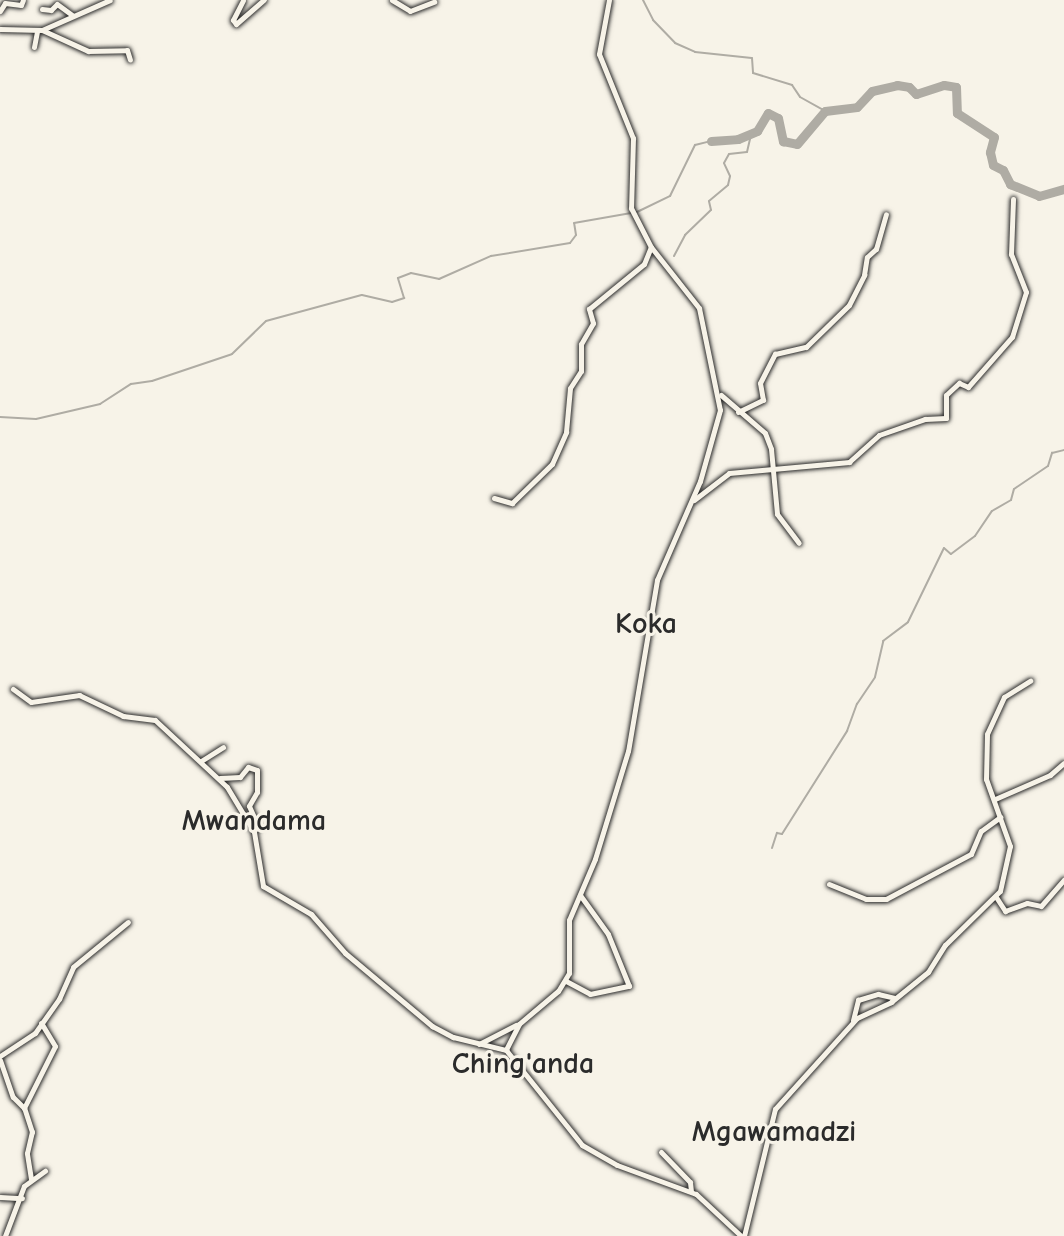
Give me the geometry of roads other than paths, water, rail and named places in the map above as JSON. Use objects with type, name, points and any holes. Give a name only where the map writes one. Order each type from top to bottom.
[{"type":"street","points":[[0,11],[5,3],[20,5],[23,0]]},
{"type":"street","points":[[34,47],[40,30],[110,0]]},
{"type":"street","points":[[243,0],[233,20],[236,24],[264,0]]},
{"type":"street","points":[[392,0],[410,11],[434,2]]},
{"type":"street","points":[[479,1044],[519,1024],[566,981],[570,963],[569,920],[580,895],[628,751],[657,580],[692,502],[715,440],[719,392],[699,309],[651,247],[634,213],[633,138],[599,54],[609,0]]},
{"type":"street","points":[[42,9],[57,4],[72,15]]},
{"type":"street","points":[[0,29],[40,30],[88,51],[127,50],[130,60]]},
{"type":"street","points":[[692,502],[729,473],[771,467],[849,462],[879,435],[925,419],[946,418],[944,397],[959,383],[968,387],[1012,337],[1027,292],[1011,254],[1013,200]]},
{"type":"street","points":[[738,412],[763,400],[760,383],[775,354],[806,346],[849,305],[864,275],[867,257],[876,249],[886,214]]},
{"type":"street","points":[[494,498],[512,503],[552,464],[566,432],[570,388],[581,371],[581,344],[593,323],[589,309],[643,264],[651,247]]},
{"type":"street","points":[[719,392],[738,412],[765,433],[777,514],[799,542]]},
{"type":"street","points":[[743,1236],[775,1109],[853,1022],[895,998],[929,972],[945,945],[996,897],[1010,850],[985,765],[991,720],[1004,697],[1030,681]]},
{"type":"street","points":[[13,689],[31,702],[79,695],[123,716],[155,720],[220,778],[254,831],[263,886],[311,914],[345,953],[432,1026],[479,1044],[506,1050],[582,1145],[617,1166],[691,1191],[705,1199],[743,1236]]},
{"type":"street","points":[[201,761],[223,747]]},
{"type":"street","points":[[995,799],[1047,777],[1064,763]]},
{"type":"street","points":[[220,778],[240,777],[248,767],[257,770],[257,792],[249,807],[258,826],[254,831]]},
{"type":"street","points":[[829,884],[866,900],[886,900],[971,854],[981,831],[1000,817]]},
{"type":"street","points":[[996,897],[1005,911],[1027,903],[1041,906],[1064,880]]},
{"type":"street","points":[[566,981],[590,994],[629,986],[608,934],[580,895]]},
{"type":"street","points":[[5,1236],[30,1179],[27,1153],[32,1132],[24,1108],[13,1097],[0,1058],[31,1036],[73,967],[128,922]]},
{"type":"street","points":[[853,1022],[858,1000],[878,994],[895,998]]},
{"type":"street","points":[[24,1108],[55,1046],[41,1023]]},
{"type":"street","points":[[506,1050],[519,1024]]},
{"type":"street","points":[[661,1152],[690,1182],[691,1191]]},
{"type":"street","points":[[30,1179],[45,1171]]},
{"type":"street","points":[[0,1197],[22,1198]]},
{"type":"waterway","points":[[643,0],[653,20],[675,43],[695,52],[752,58],[753,73],[792,85],[800,97],[825,111]]},
{"type":"waterway","points":[[711,141],[738,139],[757,131],[768,113],[778,118],[783,141],[797,144],[825,111],[857,107],[872,91],[897,85],[909,87],[916,94],[944,85],[956,87],[957,113],[994,137],[990,152],[993,165],[1003,170],[1010,184],[1039,196],[1064,189]]},
{"type":"waterway","points":[[674,256],[685,235],[711,210],[709,201],[728,185],[730,176],[724,163],[729,154],[747,152],[751,134]]},
{"type":"waterway","points":[[637,212],[670,196],[695,145],[711,141]]},
{"type":"waterway","points":[[0,417],[36,419],[100,404],[131,384],[152,381],[232,354],[266,321],[362,295],[392,302],[404,298],[398,278],[411,273],[439,279],[491,256],[570,243],[576,235],[574,223],[631,213]]},
{"type":"waterway","points":[[772,848],[777,833],[782,834],[847,731],[857,704],[875,677],[883,641],[908,622],[944,548],[951,554],[975,536],[992,511],[1011,500],[1014,489],[1048,466],[1052,453],[1064,450]]},
{"type":"district","name":"Koka","points":[[646,624]]},
{"type":"district","name":"Mwandama","points":[[254,821]]},
{"type":"district","name":"Ching'anda","points":[[523,1064]]},
{"type":"district","name":"Mgawamadzi","points":[[774,1132]]}]
